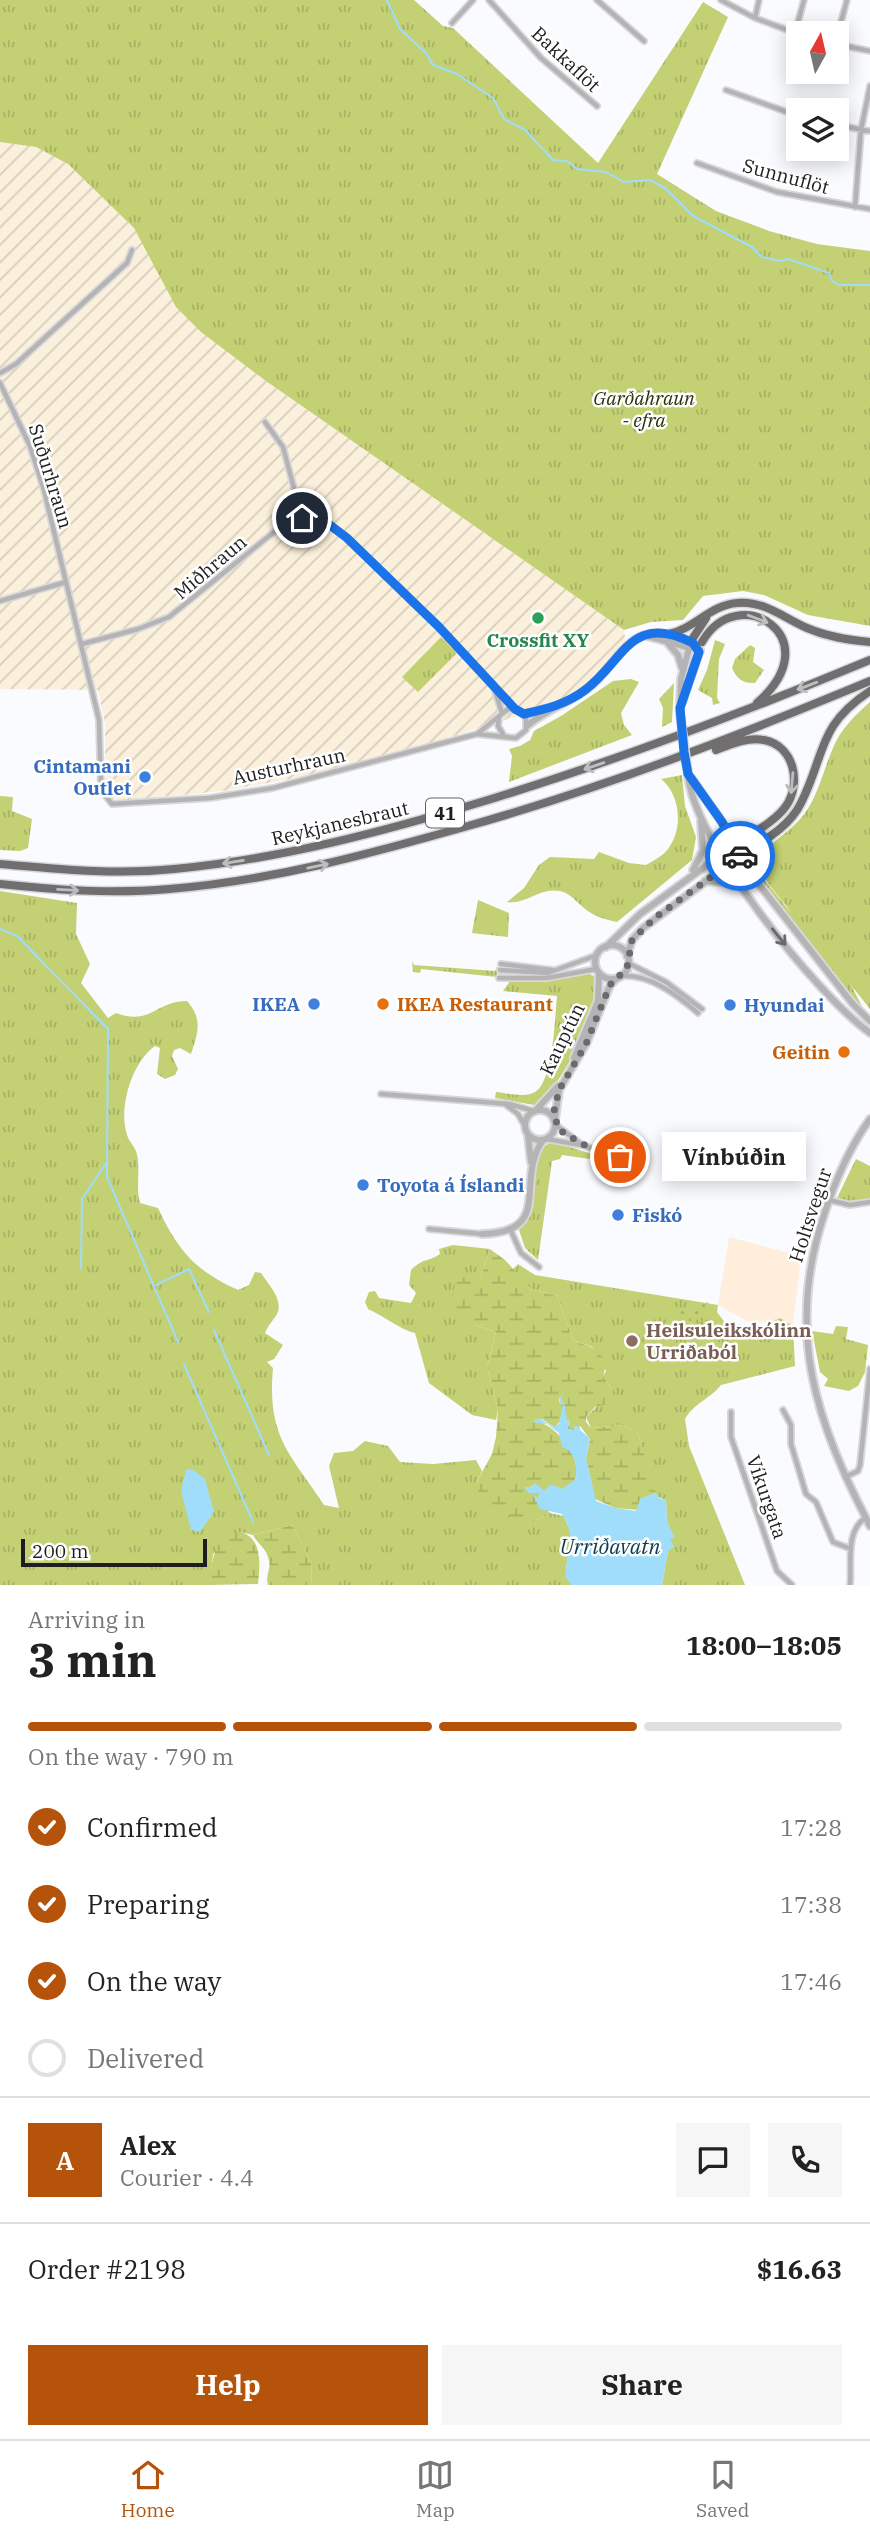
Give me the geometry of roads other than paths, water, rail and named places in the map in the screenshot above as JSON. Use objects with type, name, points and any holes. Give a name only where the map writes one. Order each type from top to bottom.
[{"type":"highway","points":[[667,638],[730,603],[752,603],[822,634],[870,642]]},
{"type":"highway","points":[[695,646],[709,613]]},
{"type":"highway","points":[[695,646],[718,622],[739,615],[761,618],[778,632],[785,650],[784,670],[776,684],[752,706]]},
{"type":"highway","name":"Reykjanesbraut","points":[[0,864],[85,872],[128,872],[221,864],[302,850],[415,822],[558,778],[870,660]]},
{"type":"highway","name":"Reykjanesbraut","points":[[0,884],[71,890],[137,891],[263,878],[411,843],[524,810],[700,751],[870,681]]},
{"type":"highway","points":[[740,856],[792,816],[801,804],[827,733],[848,708],[870,691]]},
{"type":"highway","points":[[636,773],[658,770],[747,740],[764,740],[781,748],[793,767],[793,788],[789,802],[775,817],[733,846]]},
{"type":"highway","points":[[754,877],[752,860],[755,846]]},
{"type":"street","points":[[452,23],[473,0]]},
{"type":"street","name":"Bakkaflöt","points":[[489,0],[541,58],[597,106]]},
{"type":"street","points":[[597,0],[645,41]]},
{"type":"street","points":[[720,0],[755,18],[786,29]]},
{"type":"street","points":[[755,18],[760,0]]},
{"type":"street","points":[[799,21],[804,0]]},
{"type":"street","points":[[842,21],[847,0]]},
{"type":"street","points":[[849,45],[870,51]]},
{"type":"street","points":[[855,208],[861,130],[870,86]]},
{"type":"street","points":[[726,90],[786,112]]},
{"type":"street","points":[[849,128],[870,131]]},
{"type":"street","name":"Sunnuflöt","points":[[697,163],[777,192],[870,209]]},
{"type":"street","points":[[0,373],[16,364],[127,263],[132,250]]},
{"type":"street","name":"Suðurhraun","points":[[0,383],[35,461],[66,582]]},
{"type":"street","points":[[265,422],[283,447],[302,518],[326,522],[347,538],[439,627],[515,709],[524,714],[527,726]]},
{"type":"street","name":"Miðhraun","points":[[82,644],[138,629],[169,617],[279,528],[302,518]]},
{"type":"street","points":[[0,601],[66,582],[82,644]]},
{"type":"street","name":"Austurhraun","points":[[82,644],[99,720],[101,790],[111,804],[154,802],[273,788],[477,734],[516,738],[527,726],[587,689],[626,645],[646,635],[695,646]]},
{"type":"street","points":[[667,638],[678,655],[682,674],[680,710],[688,774],[698,809],[703,850],[690,874]]},
{"type":"street","points":[[682,674],[695,646]]},
{"type":"street","points":[[680,710],[695,646]]},
{"type":"street","points":[[494,687],[501,715],[498,726],[504,736]]},
{"type":"street","name":"Austurhraun","points":[[524,714],[557,706]]},
{"type":"street","name":"Austurhraun","points":[[477,734],[501,715],[515,709]]},
{"type":"street","points":[[688,774],[722,822],[733,846],[754,877],[847,996],[870,1021]]},
{"type":"street","points":[[698,809],[719,853],[738,883],[801,963],[870,1033]]},
{"type":"street","points":[[500,967],[532,973],[556,970],[597,955],[640,914],[690,874],[733,846]]},
{"type":"street","name":"Kauptún","points":[[532,1168],[545,1140],[553,1133],[559,1090],[586,1044],[610,985],[619,977],[628,959],[632,940],[643,928],[703,881],[740,856]]},
{"type":"street","points":[[703,881],[738,883]]},
{"type":"street","name":"Kauptún","points":[[499,978],[547,978],[598,971],[607,978],[636,977],[655,984],[700,1011],[666,982],[628,959],[616,946],[606,947]]},
{"type":"street","name":"Kauptún","points":[[512,1231],[526,1216],[532,1168],[526,1118],[556,1088],[585,1035],[598,1001],[597,955]]},
{"type":"street","points":[[381,1094],[505,1104],[549,1112],[555,1122],[582,1144]]},
{"type":"street","points":[[505,1104],[518,1114],[531,1138],[582,1144],[620,1157]]},
{"type":"street","name":"Holtsvegur","points":[[870,1119],[842,1166],[829,1200],[808,1275],[806,1342],[818,1409],[845,1477],[870,1526]]},
{"type":"street","points":[[829,1200],[850,1205],[870,1202]]},
{"type":"street","points":[[429,1228],[482,1234],[512,1231],[521,1253],[539,1267]]},
{"type":"street","points":[[845,1477],[858,1471],[860,1465],[870,1369]]},
{"type":"street","points":[[783,1410],[791,1425],[791,1444],[806,1494],[816,1502],[833,1542],[851,1549]]},
{"type":"street","name":"Víkurgata","points":[[731,1412],[731,1437],[761,1527],[778,1571],[792,1585]]},
{"type":"street","points":[[850,1585],[851,1549],[855,1529],[866,1518]]},
{"type":"water","name":"Urriðavatn","points":[[565,1388],[561,1400],[564,1403],[567,1419],[565,1422],[568,1420],[570,1424],[567,1429],[574,1430],[575,1425],[579,1428],[578,1423],[581,1431],[590,1438],[586,1458],[596,1501],[615,1508],[636,1511],[640,1499],[656,1493],[659,1498],[666,1500],[667,1522],[675,1538],[670,1539],[674,1547],[668,1551],[662,1585],[572,1585],[565,1577],[570,1544],[567,1522],[562,1514],[540,1509],[533,1495],[538,1498],[540,1493],[529,1493],[524,1487],[531,1487],[535,1483],[544,1491],[551,1484],[562,1489],[576,1479],[574,1459],[569,1451],[562,1447],[559,1433],[547,1424],[532,1422],[539,1418],[553,1427],[559,1424],[563,1405],[559,1402]]},
{"type":"water","points":[[192,1469],[205,1479],[214,1512],[200,1532],[191,1530],[181,1491],[186,1470]]},
{"type":"waterway","points":[[387,0],[400,29],[427,54],[433,65],[457,74],[493,98],[504,119],[525,130],[553,160],[567,161],[577,169],[606,172],[624,182],[650,180],[665,188],[693,216],[752,247],[762,257],[779,261],[788,259],[829,273],[832,281],[839,285],[870,285]]},
{"type":"waterway","points":[[0,929],[17,936],[108,1029],[107,1177],[178,1342]]},
{"type":"waterway","points":[[81,1269],[82,1199],[107,1162]]},
{"type":"waterway","points":[[156,1285],[189,1269],[209,1312]]},
{"type":"waterway","points":[[214,1330],[269,1455]]},
{"type":"waterway","points":[[184,1364],[253,1522]]},
{"type":"place","name":"Crossfit XY","points":[[538,618]]},
{"type":"place","name":"Cintamani Outlet","points":[[145,777]]},
{"type":"place","name":"IKEA","points":[[314,1004]]},
{"type":"place","name":"IKEA Restaurant","points":[[383,1004]]},
{"type":"place","name":"Hyundai","points":[[730,1005]]},
{"type":"place","name":"Geitin","points":[[844,1052]]},
{"type":"place","name":"Vínbúðin","points":[[620,1157]]},
{"type":"place","name":"Toyota á Íslandi","points":[[363,1185]]},
{"type":"place","name":"Fiskó","points":[[618,1215]]},
{"type":"place","name":"Heilsuleikskólinn Urriðaból","points":[[632,1341]]},
{"type":"park label","name":"Garðahraun - efra","points":[[644,409]]}]
